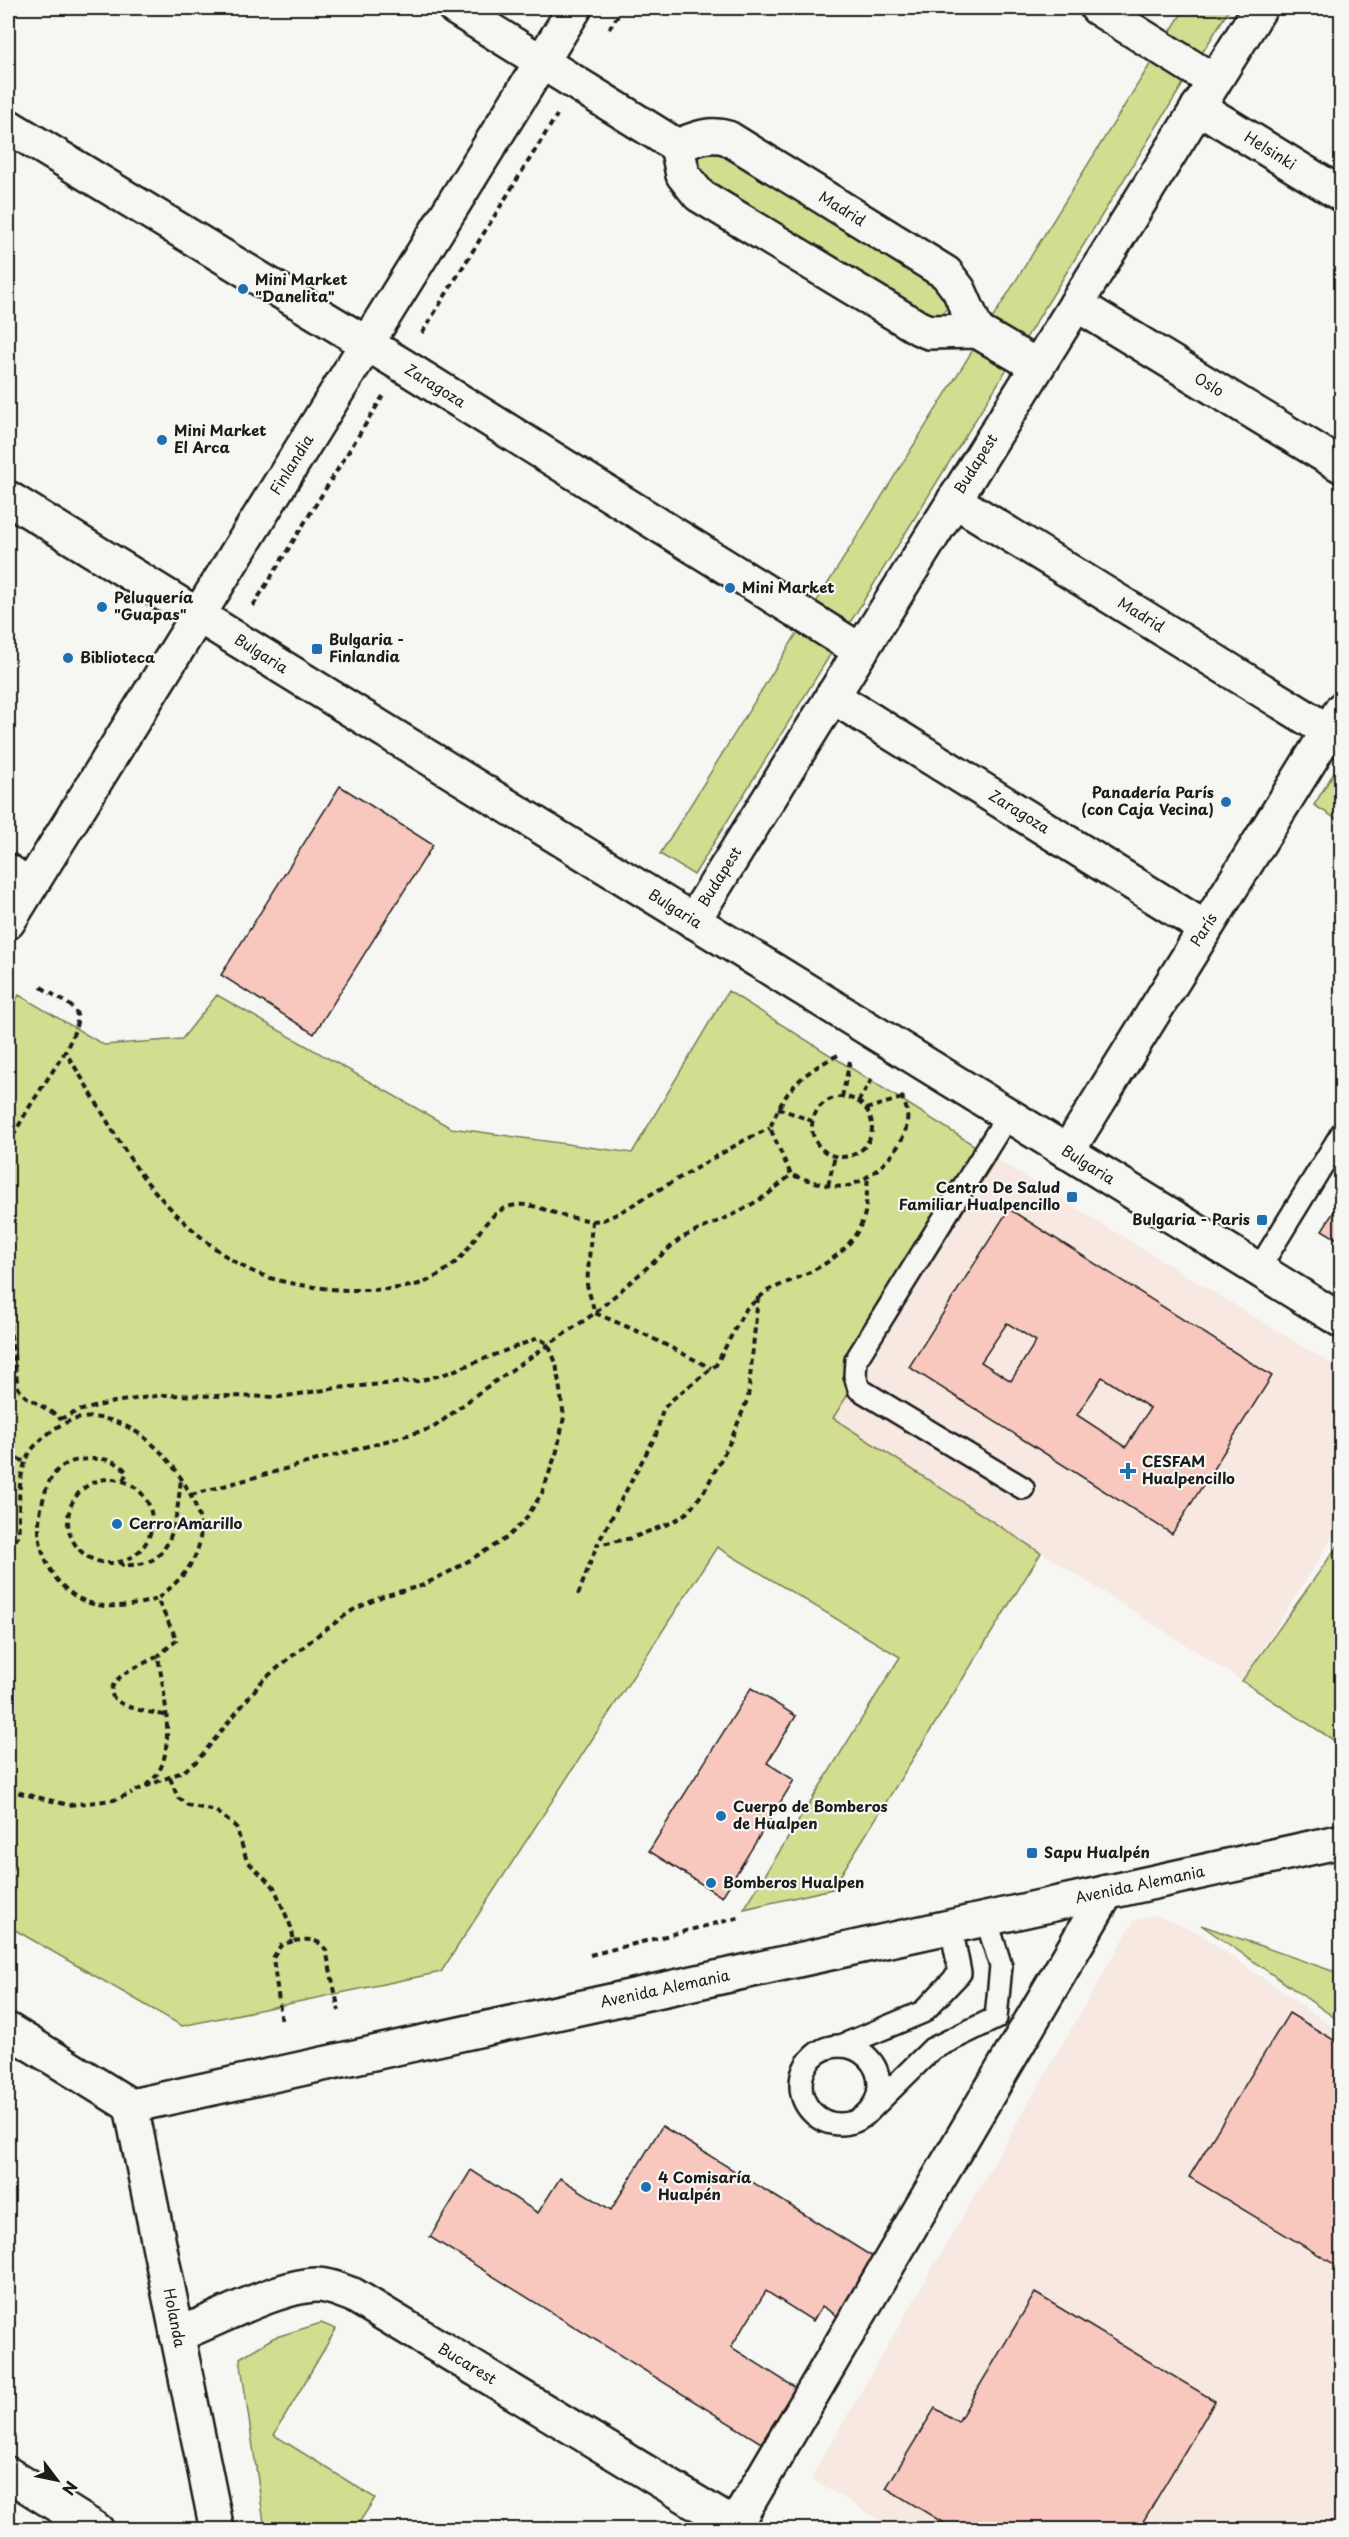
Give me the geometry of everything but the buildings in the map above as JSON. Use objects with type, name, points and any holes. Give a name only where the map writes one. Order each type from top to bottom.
[{"type":"street","points":[[455,8],[677,146],[683,175],[699,195],[919,328],[929,332],[977,331],[1037,366]]},
{"type":"street","name":"Finlandia","points":[[8,922],[19,878],[198,615],[575,8]]},
{"type":"street","name":"Helsinki","points":[[1096,8],[1341,195]]},
{"type":"street","name":"Budapest","points":[[693,921],[1260,8]]},
{"type":"street","name":"Zaragoza","points":[[8,126],[402,365],[861,651]]},
{"type":"street","name":"Madrid","points":[[677,146],[706,135],[717,134],[728,138],[946,273],[959,290],[977,331]]},
{"type":"street","name":"Oslo","points":[[1076,304],[1341,466]]},
{"type":"street","name":"Bulgaria","points":[[8,498],[1341,1321]]},
{"type":"street","name":"Madrid","points":[[954,500],[1335,720]]},
{"type":"street","name":"Zaragoza","points":[[832,696],[1205,928]]},
{"type":"street","name":"París","points":[[1067,1152],[1335,720]]},
{"type":"street","name":"Avenida Alemania","points":[[131,2106],[1341,1841]]},
{"type":"street","points":[[739,2527],[1107,1892]]},
{"type":"street","points":[[8,2030],[131,2106]]},
{"type":"street","name":"Holanda","points":[[131,2106],[217,2529]]},
{"type":"street","name":"Bucarest","points":[[177,2335],[288,2290],[320,2285],[337,2289],[353,2295],[739,2527]]},
{"type":"street","points":[[8,2474],[98,2529]]},
{"type":"lane","points":[[1008,1115],[856,1360],[855,1376],[860,1389],[1023,1488]]},
{"type":"lane","points":[[1258,1270],[1341,1133]]},
{"type":"lane","points":[[951,1926],[960,1973],[923,2012],[841,2046],[828,2049],[808,2062],[802,2074],[801,2087],[804,2100],[817,2116],[836,2124],[854,2122],[866,2114],[932,2049],[996,2018],[1001,1966],[986,1919]]},
{"type":"lane","points":[[841,2046],[860,2052],[870,2061],[876,2071],[879,2084],[877,2097],[866,2114]]},
{"type":"path","points":[[234,638],[623,8]]},
{"type":"path","points":[[8,1145],[28,1108],[64,1052],[76,1027],[78,1014],[73,1008],[41,987]]},
{"type":"path","points":[[64,1052],[90,1088],[132,1162],[156,1193],[178,1216],[211,1244],[258,1274],[298,1285],[341,1290],[388,1289],[424,1283],[462,1256],[486,1222],[501,1210],[517,1204],[592,1221],[603,1220],[617,1214],[743,1141],[770,1128],[778,1108],[800,1078],[838,1055],[857,1064]]},
{"type":"path","points":[[842,1097],[850,1060]]},
{"type":"path","points":[[866,1109],[902,1098],[924,1064]]},
{"type":"path","points":[[858,1102],[873,1073],[881,1078]]},
{"type":"path","points":[[791,1175],[828,1185],[850,1186],[889,1161],[907,1124],[908,1107],[895,1090]]},
{"type":"path","points":[[842,1097],[858,1102],[866,1109],[872,1129],[865,1146],[850,1156],[836,1156],[823,1151],[813,1136],[812,1121],[820,1106],[828,1100],[842,1097]]},
{"type":"path","points":[[778,1108],[812,1121]]},
{"type":"path","points":[[770,1128],[791,1175]]},
{"type":"path","points":[[828,1185],[836,1156]]},
{"type":"path","points":[[191,1495],[433,1428],[595,1313],[681,1238],[739,1212],[767,1195],[791,1175]]},
{"type":"path","points":[[578,1595],[597,1545],[656,1435],[663,1409],[716,1365],[745,1310],[767,1290],[830,1263],[844,1251],[860,1227],[865,1210],[868,1175]]},
{"type":"path","points":[[592,1221],[587,1285],[595,1313]]},
{"type":"path","points":[[597,1545],[632,1538],[673,1522],[688,1512],[705,1490],[731,1440],[748,1398],[758,1298]]},
{"type":"path","points":[[8,1313],[18,1388],[25,1396],[62,1421],[95,1417],[120,1423],[142,1434],[158,1447],[181,1478],[191,1495],[201,1522],[200,1539],[194,1557],[178,1582],[157,1599],[113,1605],[96,1604],[82,1600],[67,1590],[53,1576],[44,1557],[39,1535],[39,1516],[46,1490],[56,1471],[75,1459],[106,1458],[124,1468],[127,1473],[123,1480]]},
{"type":"path","points":[[595,1313],[644,1334],[711,1368]]},
{"type":"path","points":[[8,1548],[18,1537],[19,1480],[26,1462],[36,1444],[62,1421],[78,1411],[114,1402],[163,1395],[280,1397],[338,1388],[418,1381],[445,1374],[538,1338],[549,1344],[556,1363],[564,1418],[557,1451],[542,1493],[525,1520],[507,1538],[421,1586],[383,1596],[353,1610],[318,1635],[262,1680],[197,1761],[184,1771],[114,1800],[69,1805],[8,1790]]},
{"type":"path","points":[[8,1455],[26,1462]]},
{"type":"path","points":[[119,1562],[124,1566],[151,1561],[163,1552],[170,1536],[181,1478]]},
{"type":"path","points":[[123,1480],[136,1487],[146,1498],[151,1511],[152,1526],[148,1539],[140,1551],[119,1562],[101,1563],[88,1558],[71,1538],[69,1511],[74,1498],[83,1488],[95,1481],[123,1480]]},
{"type":"path","points":[[157,1599],[177,1640],[158,1656],[120,1677],[111,1690],[114,1698],[120,1703],[146,1713],[165,1715]]},
{"type":"path","points":[[130,1793],[154,1780],[164,1759],[168,1738],[158,1656]]},
{"type":"path","points":[[170,1778],[178,1798],[188,1805],[216,1811],[236,1827],[247,1861],[274,1887],[291,1927],[294,1941]]},
{"type":"path","points":[[590,1955],[741,1917]]},
{"type":"path","points":[[282,2023],[273,1958],[281,1945],[294,1941],[315,1940],[322,1943],[326,1950],[339,2011]]},
{"type":"shaded area","name":"CESFAM Hualpencillo","points":[[996,1159],[1341,1370],[1341,1524],[1242,1681],[833,1418]]},
{"type":"shaded area","points":[[1154,1915],[1197,1932],[1341,2033],[1341,2529],[894,2529],[811,2478],[1134,1921]]},
{"type":"green space","points":[[1185,8],[1230,8],[694,875],[660,854]]},
{"type":"green space","points":[[712,146],[943,284],[948,307],[940,316],[925,315],[697,174],[693,156]]},
{"type":"green space","points":[[1341,761],[1341,822],[1314,805]]},
{"type":"green space","name":"Cerro Amarillo","points":[[728,991],[996,1159],[833,1418],[1041,1553],[832,1889],[744,1909],[900,1657],[717,1547],[441,1972],[182,2026],[8,1926],[8,1014],[19,995],[104,1045],[182,1039],[217,995],[451,1128],[632,1153]]},
{"type":"green space","points":[[1341,1541],[1342,1745],[1242,1681]]},
{"type":"green space","points":[[1201,1925],[1341,1974],[1341,2022]]},
{"type":"green space","points":[[321,2323],[336,2329],[274,2435],[375,2498],[355,2529],[265,2529],[240,2358],[273,2338]]},
{"type":"place","name":"Mini Market \"Danelita\"","points":[[243,289]]},
{"type":"place","name":"Mini Market El Arca","points":[[162,440]]},
{"type":"place","name":"Mini Market","points":[[730,588]]},
{"type":"place","name":"Peluquería \"Guapas\"","points":[[102,607]]},
{"type":"place","name":"Bulgaria - Finlandia","points":[[317,649]]},
{"type":"place","name":"Biblioteca","points":[[68,658]]},
{"type":"place","name":"Panadería París (con Caja Vecina)","points":[[1226,802]]},
{"type":"place","name":"Centro De Salud Familiar Hualpencillo","points":[[1072,1197]]},
{"type":"place","name":"Bulgaria - Paris","points":[[1262,1220]]},
{"type":"place","name":"CESFAM Hualpencillo","points":[[1128,1471]]},
{"type":"place","name":"Cerro Amarillo","points":[[117,1524]]},
{"type":"place","name":"Cuerpo de Bomberos de Hualpen","points":[[721,1816]]},
{"type":"place","name":"Sapu Hualpén","points":[[1032,1853]]},
{"type":"place","name":"Bomberos Hualpen","points":[[711,1883]]},
{"type":"place","name":"4 Comisaría Hualpén","points":[[646,2187]]}]
